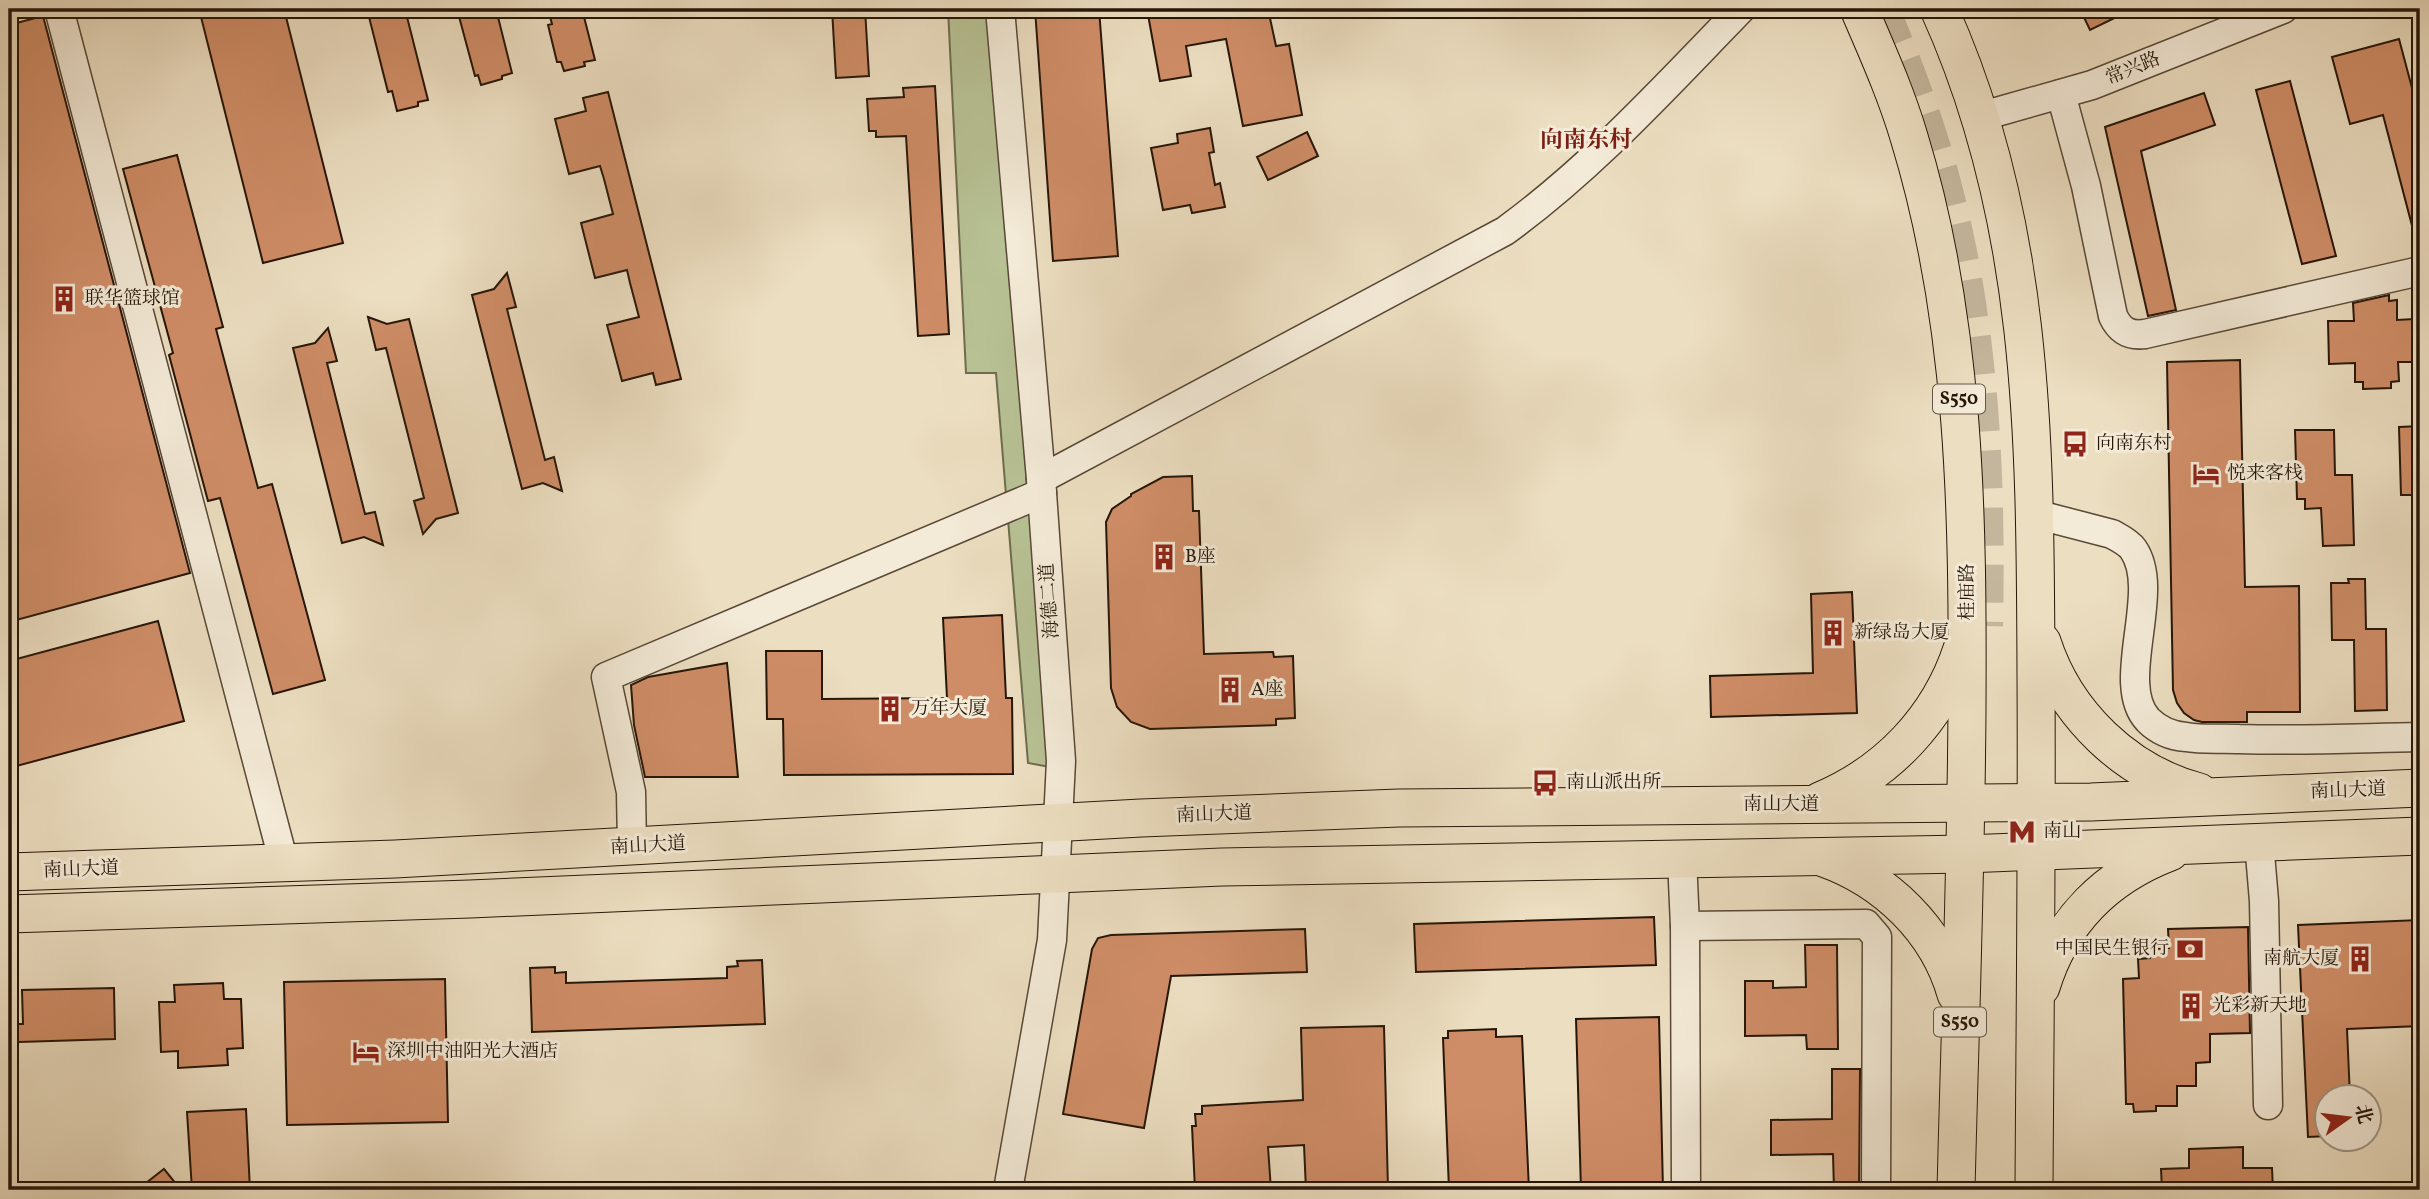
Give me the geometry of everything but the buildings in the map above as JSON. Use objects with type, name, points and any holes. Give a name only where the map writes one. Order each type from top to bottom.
[{"type":"main road","name":"桂庙路","points":[[1859,9],[1909,136],[1930,219],[1960,401],[1965,468],[1968,628],[1966,854],[1956,1190]]},
{"type":"main road","points":[[1939,9],[1979,117],[2002,205],[2019,293],[2029,383],[2035,514],[2036,621],[2034,1190]]},
{"type":"main road","points":[[2036,621],[2048,659],[2066,694],[2100,735],[2120,753],[2166,780],[2217,797]]},
{"type":"main road","points":[[1810,805],[1854,784],[1894,755],[1912,737],[1941,697],[1961,652],[1968,628]]},
{"type":"main road","name":"南山大道","points":[[9,872],[632,847],[1058,822],[1399,808],[2037,802],[2420,788]]},
{"type":"main road","points":[[14,915],[456,900],[1222,867],[1966,854],[2420,836]]},
{"type":"main road","points":[[2035,1019],[2039,996],[2054,953],[2078,914],[2094,897],[2151,859],[2173,851],[2218,843]]},
{"type":"main road","points":[[1816,856],[1857,872],[1893,897],[1909,913],[1924,929],[1941,957],[1961,1009]]},
{"type":"street","points":[[59,9],[284,863]]},
{"type":"street","name":"海德二道","points":[[1000,9],[1041,486],[1061,761],[1052,940],[1008,1190]]},
{"type":"street","points":[[632,847],[631,792],[606,677],[1041,486],[1505,231],[1571,181],[1601,153],[1741,9]]},
{"type":"street","name":"常兴路","points":[[1979,117],[2092,85],[2283,9]]},
{"type":"street","points":[[2061,94],[2086,186],[2113,316],[2117,326],[2129,334],[2145,334],[2420,271]]},
{"type":"street","points":[[2035,514],[2112,534],[2133,549],[2143,576],[2136,685],[2144,715],[2167,733],[2186,737],[2260,740],[2420,737]]},
{"type":"street","points":[[2259,842],[2264,901],[2268,1105]]},
{"type":"street","points":[[1682,859],[1685,926],[1686,1190]]},
{"type":"street","points":[[1685,926],[1866,924],[1877,936],[1876,1190]]},
{"type":"green space","points":[[948,9],[989,9],[1050,767],[1028,763],[996,373],[966,373]]},
{"type":"tunnel","points":[[1880,9],[1933,150],[1958,251],[1967,304],[1983,465],[1984,626]]},
{"type":"place","name":"联华篮球馆","points":[[64,299]]},
{"type":"place","name":"向南东村","points":[[2075,444]]},
{"type":"place","name":"悦来客栈","points":[[2206,474]]},
{"type":"place","name":"B座","points":[[1164,557]]},
{"type":"place","name":"新绿岛大厦","points":[[1833,633]]},
{"type":"place","name":"A座","points":[[1230,690]]},
{"type":"place","name":"万年大厦","points":[[890,709]]},
{"type":"place","name":"南山派出所","points":[[1545,783]]},
{"type":"place","name":"南山","points":[[2022,832]]},
{"type":"place","name":"中国民生银行","points":[[2190,949]]},
{"type":"place","name":"南航大厦","points":[[2360,959]]},
{"type":"place","name":"光彩新天地","points":[[2191,1006]]},
{"type":"place","name":"深圳中油阳光大酒店","points":[[366,1052]]},
{"type":"district","name":"向南东村","points":[[1586,141]]}]
